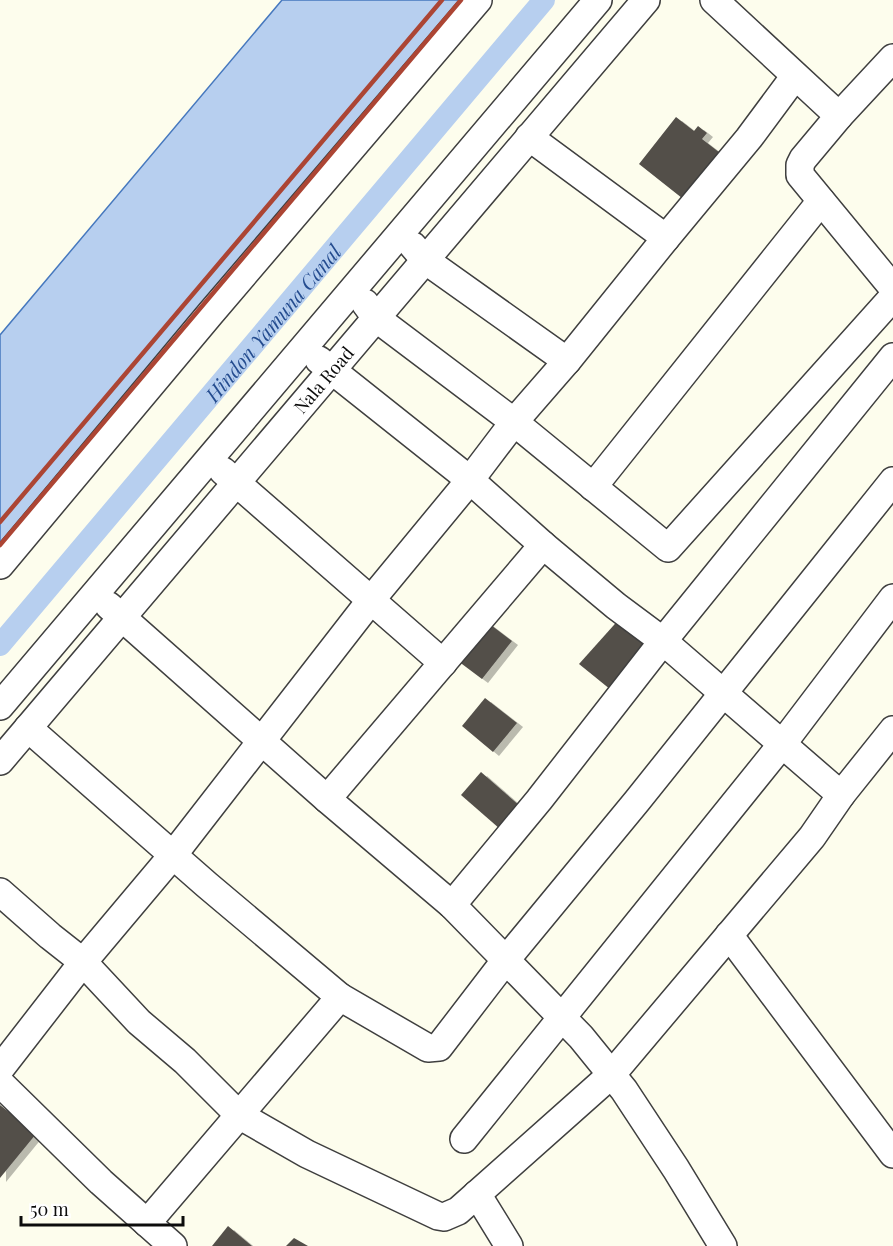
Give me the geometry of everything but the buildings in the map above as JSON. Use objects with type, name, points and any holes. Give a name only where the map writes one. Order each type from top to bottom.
[{"type":"street","points":[[0,565],[202,323],[478,0]]},
{"type":"street","name":"Nala Road","points":[[0,706],[598,0]]},
{"type":"street","name":"Nala Road","points":[[0,761],[646,0]]},
{"type":"street","points":[[714,0],[839,116]]},
{"type":"street","points":[[892,61],[839,116],[802,159],[800,175],[893,288]]},
{"type":"street","points":[[0,1069],[83,962],[173,855],[371,600],[470,480],[514,422],[567,361],[749,138],[795,76]]},
{"type":"street","points":[[529,137],[666,238]]},
{"type":"street","points":[[593,487],[821,201]]},
{"type":"street","points":[[401,231],[425,260],[567,361]]},
{"type":"street","points":[[354,287],[376,318],[514,422],[668,548],[893,297]]},
{"type":"street","points":[[304,346],[331,371],[470,480],[616,606],[663,641],[842,795]]},
{"type":"street","points":[[452,905],[539,800],[663,641],[893,357]]},
{"type":"street","points":[[209,458],[443,663]]},
{"type":"street","points":[[28,728],[340,997],[428,1048],[435,1049],[893,481]]},
{"type":"street","points":[[327,799],[543,545]]},
{"type":"street","points":[[95,594],[261,742],[452,905],[562,1018],[612,1074],[676,1169],[723,1246]]},
{"type":"street","points":[[464,1140],[783,743],[893,598]]},
{"type":"street","points":[[0,892],[83,962],[139,1022],[185,1061],[239,1115],[307,1154],[444,1217],[458,1211],[612,1074],[812,837],[893,730]]},
{"type":"street","points":[[729,935],[893,1154]]},
{"type":"street","points":[[147,1223],[340,997]]},
{"type":"street","points":[[0,1083],[101,1182],[173,1246]]},
{"type":"street","points":[[477,1194],[509,1246]]},
{"type":"water","points":[[282,0],[460,0],[0,543],[0,335]]},
{"type":"waterway","name":"Hindon Yamuna Canal","points":[[0,645],[544,0]]},
{"type":"railway","points":[[0,522],[442,0]]},
{"type":"railway","points":[[0,545],[461,0]]}]
